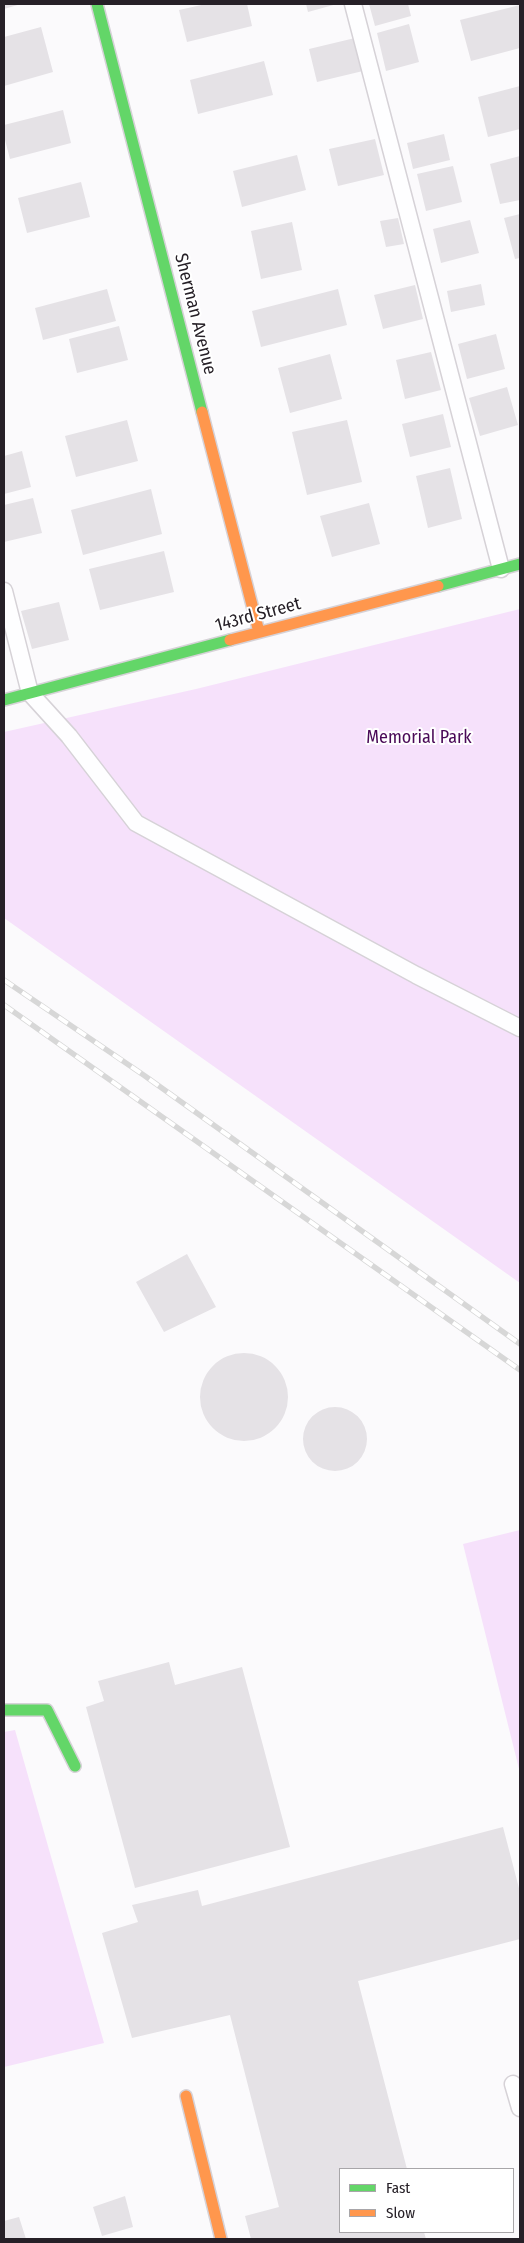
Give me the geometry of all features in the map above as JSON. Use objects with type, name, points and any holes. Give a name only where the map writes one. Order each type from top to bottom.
[{"type":"street","name":"Sherman Avenue","points":[[97,4],[259,632]]},
{"type":"street","name":"143rd Street","points":[[4,700],[520,564]]},
{"type":"street","points":[[4,1710],[47,1710],[75,1766]]},
{"type":"street","points":[[186,2096],[221,2239]]},
{"type":"lane","points":[[353,4],[501,570]]},
{"type":"lane","points":[[4,592],[30,693],[70,736],[136,823],[416,975],[520,1028]]},
{"type":"lane","points":[[513,2084],[520,2108]]},
{"type":"green space","name":"Memorial Park","points":[[520,609],[520,1283],[4,918],[4,732],[196,689]]},
{"type":"green space","points":[[520,1530],[520,1773],[463,1544]]},
{"type":"green space","points":[[15,1730],[104,2043],[4,2067],[4,1732]]},
{"type":"building","points":[[4,4],[21,4],[4,9]]},
{"type":"building","points":[[206,4],[247,4],[252,26],[187,42],[179,10]]},
{"type":"building","points":[[306,4],[337,4],[308,12]]},
{"type":"building","points":[[369,4],[408,4],[411,16],[375,26]]},
{"type":"building","points":[[520,5],[520,48],[471,61],[460,20]]},
{"type":"building","points":[[409,24],[419,62],[386,71],[377,33]]},
{"type":"building","points":[[41,27],[53,72],[4,86],[4,37]]},
{"type":"building","points":[[355,38],[363,71],[317,82],[309,49]]},
{"type":"building","points":[[264,61],[273,95],[198,114],[190,80]]},
{"type":"building","points":[[520,86],[520,129],[488,137],[478,97]]},
{"type":"building","points":[[63,110],[71,143],[10,159],[4,136],[4,125]]},
{"type":"building","points":[[444,134],[450,160],[413,169],[407,143]]},
{"type":"building","points":[[375,139],[384,175],[338,186],[329,149]]},
{"type":"building","points":[[297,155],[306,190],[242,207],[233,171]]},
{"type":"building","points":[[520,156],[520,200],[500,204],[490,164]]},
{"type":"building","points":[[453,166],[462,202],[426,211],[417,174]]},
{"type":"building","points":[[81,182],[90,217],[27,233],[18,198]]},
{"type":"building","points":[[520,214],[520,258],[515,259],[504,218]]},
{"type":"building","points":[[398,218],[404,244],[386,247],[380,221]]},
{"type":"building","points":[[470,220],[479,253],[441,263],[433,229]]},
{"type":"building","points":[[292,222],[302,270],[261,279],[251,231]]},
{"type":"building","points":[[481,284],[485,305],[451,312],[447,291]]},
{"type":"building","points":[[415,285],[423,319],[383,329],[374,295]]},
{"type":"building","points":[[107,289],[116,321],[43,340],[35,308]]},
{"type":"building","points":[[338,289],[347,325],[261,347],[252,311]]},
{"type":"building","points":[[119,326],[128,360],[77,373],[69,339]]},
{"type":"building","points":[[496,334],[505,369],[467,379],[458,344]]},
{"type":"building","points":[[431,352],[441,390],[405,399],[396,360]]},
{"type":"building","points":[[330,354],[342,399],[290,413],[278,368]]},
{"type":"building","points":[[507,387],[518,425],[480,436],[469,398]]},
{"type":"building","points":[[443,414],[451,447],[410,457],[402,424]]},
{"type":"building","points":[[127,420],[138,461],[76,477],[65,436]]},
{"type":"building","points":[[347,420],[362,482],[307,495],[292,432]]},
{"type":"building","points":[[22,451],[31,487],[4,494],[4,456]]},
{"type":"building","points":[[450,468],[462,519],[428,528],[416,476]]},
{"type":"building","points":[[151,489],[162,534],[83,555],[71,510]]},
{"type":"building","points":[[33,498],[42,533],[4,542],[4,505]]},
{"type":"building","points":[[369,503],[380,544],[332,557],[320,516]]},
{"type":"building","points":[[164,551],[174,592],[100,610],[89,569]]},
{"type":"building","points":[[59,602],[69,640],[32,649],[21,611]]},
{"type":"building","points":[[187,1254],[216,1307],[164,1332],[136,1282]]},
{"type":"building","points":[[244,1353],[261,1356],[275,1366],[285,1380],[288,1397],[285,1414],[275,1428],[261,1438],[244,1441],[227,1438],[213,1428],[203,1414],[200,1397],[203,1380],[213,1366],[227,1356]]},
{"type":"building","points":[[335,1407],[347,1410],[358,1416],[364,1427],[367,1439],[364,1451],[358,1462],[347,1468],[335,1471],[323,1468],[312,1462],[306,1451],[303,1439],[306,1427],[312,1416],[323,1410]]},
{"type":"building","points":[[169,1662],[175,1685],[242,1667],[290,1847],[135,1888],[86,1707],[104,1701],[98,1681]]},
{"type":"building","points":[[503,1827],[520,1892],[520,1939],[358,1981],[407,2168],[339,2168],[339,2233],[424,2233],[426,2239],[251,2239],[245,2216],[279,2207],[230,2015],[132,2038],[102,1933],[138,1922],[132,1905],[198,1890],[202,1906]]},
{"type":"building","points":[[125,2196],[133,2227],[102,2236],[93,2207]]},
{"type":"building","points":[[19,2217],[26,2239],[4,2239],[4,2221]]},
{"type":"railway","points":[[4,980],[145,1076],[520,1344]]},
{"type":"railway","points":[[4,1005],[520,1370]]},
{"type":"traffic: fast","points":[[97,4],[202,412]]},
{"type":"traffic: fast","points":[[438,586],[520,564]]},
{"type":"traffic: fast","points":[[4,700],[230,640]]},
{"type":"traffic: fast","points":[[4,1710],[47,1710],[75,1766]]},
{"type":"traffic: slow","points":[[202,412],[259,632]]},
{"type":"traffic: slow","points":[[230,640],[438,586]]},
{"type":"traffic: slow","points":[[186,2096],[221,2239]]}]
